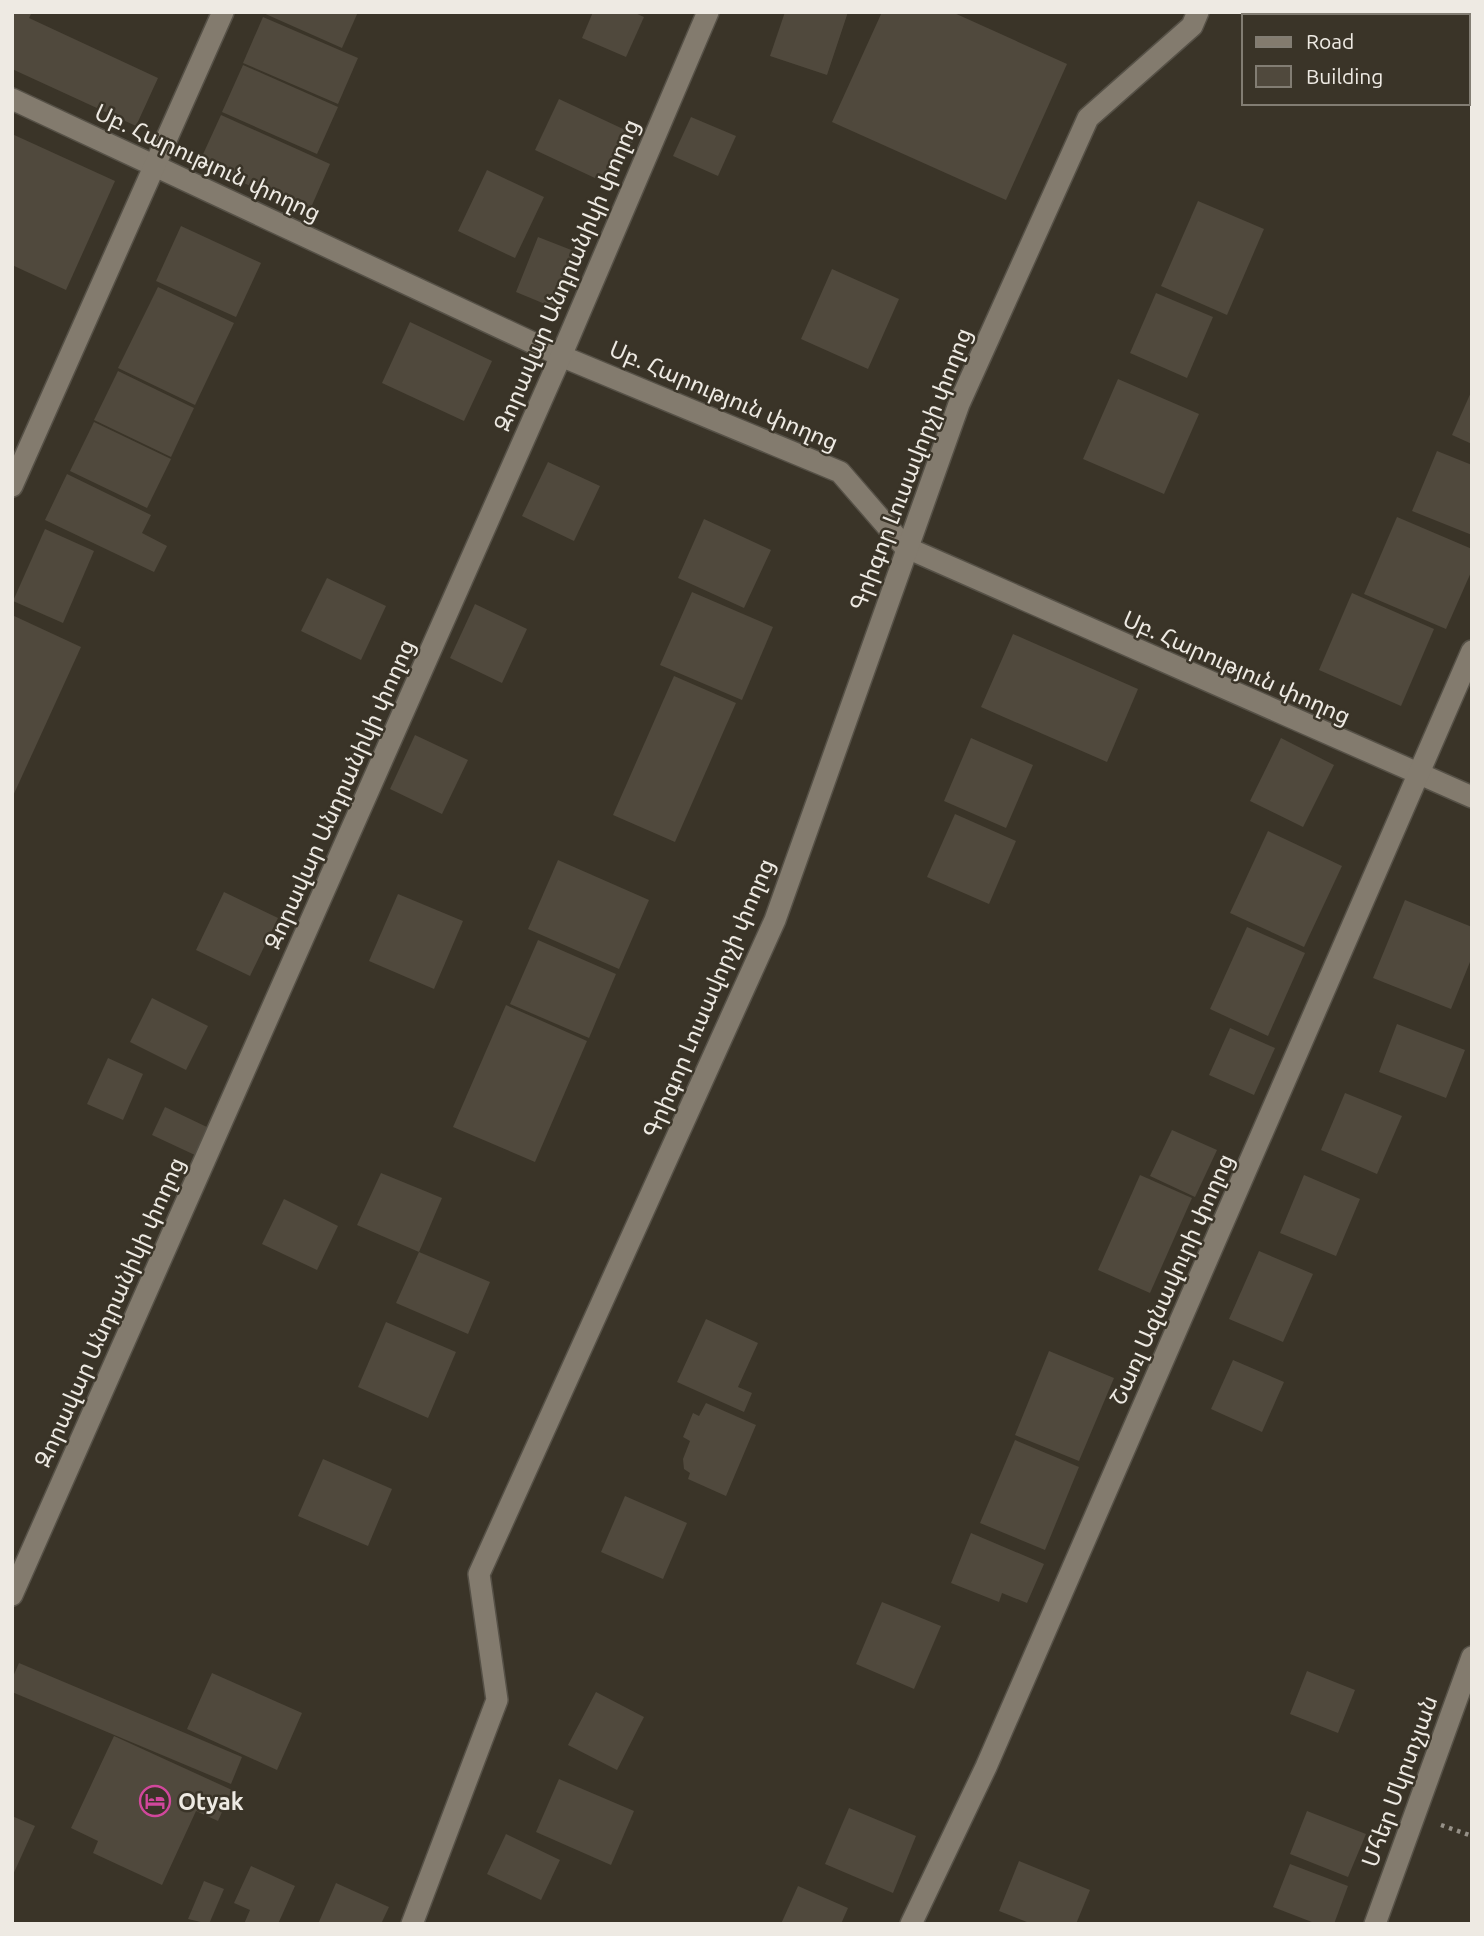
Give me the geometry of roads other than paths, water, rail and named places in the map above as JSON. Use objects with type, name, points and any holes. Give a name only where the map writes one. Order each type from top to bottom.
[{"type":"street","points":[[12,486],[223,12]]},
{"type":"street","name":"Զորավար Անդրանիկի փողոց","points":[[12,1595],[562,356],[708,12]]},
{"type":"street","name":"Գրիգոր Լուսավորչի փողոց","points":[[412,1924],[498,1700],[479,1574],[775,920],[905,547],[959,404],[1088,118],[1192,26],[1198,12]]},
{"type":"street","name":"Սբ. Հարություն փողոց","points":[[12,99],[562,356],[840,472],[905,547],[1472,797]]},
{"type":"street","name":"Շառլ Ազնավուրի փողոց","points":[[911,1924],[986,1767],[1472,651]]},
{"type":"street","name":"Մհեր Մկրտչյան","points":[[1375,1924],[1472,1657]]},
{"type":"place","name":"Otyak","points":[[155,1801]]}]
